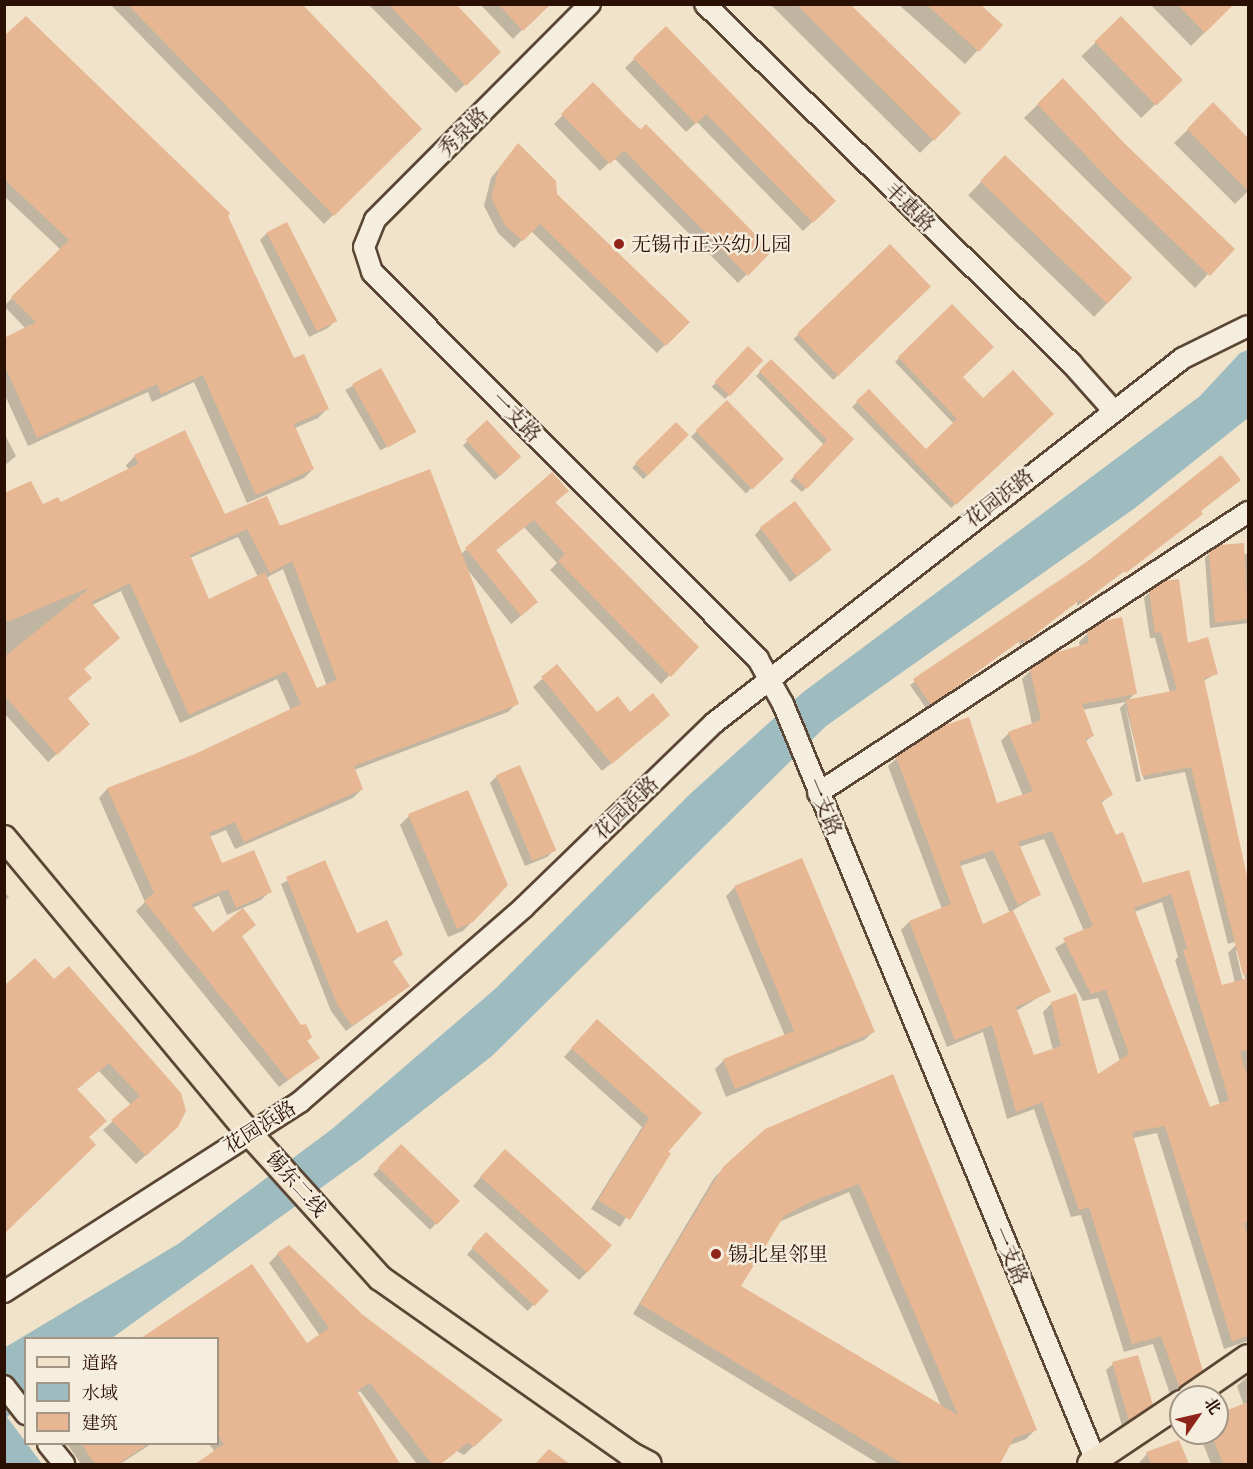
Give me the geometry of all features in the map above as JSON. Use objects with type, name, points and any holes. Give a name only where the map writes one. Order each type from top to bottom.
[{"type":"main road","name":"锡东二线","points":[[4,838],[249,1133],[276,1160],[380,1278],[649,1464]]},
{"type":"main road","points":[[1207,1385],[1248,1357]]},
{"type":"main road","points":[[1093,1463],[1169,1411]]},
{"type":"street","name":"秀泉路","points":[[372,272],[364,247],[375,220],[590,4]]},
{"type":"street","name":"丰惠路","points":[[705,4],[1072,364],[1113,410]]},
{"type":"street","name":"一支路","points":[[372,272],[758,659],[783,704],[1093,1463]]},
{"type":"street","name":"花园浜路","points":[[4,1292],[300,1102],[524,907],[714,723],[768,678],[1183,358],[1248,326]]},
{"type":"street","points":[[818,793],[1248,512]]},
{"type":"street","points":[[4,1386],[23,1412]]},
{"type":"street","points":[[50,1445],[64,1464]]},
{"type":"water","points":[[1248,350],[1248,418],[1135,508],[826,726],[492,1056],[361,1159],[113,1337],[24,1337],[24,1404],[7,1417],[24,1440],[24,1445],[28,1445],[42,1464],[5,1464],[4,1348],[178,1244],[332,1129],[495,989],[690,794],[802,693],[1200,396],[1240,353]]},
{"type":"building","points":[[127,4],[302,4],[422,129],[334,216]]},
{"type":"building","points":[[388,4],[456,4],[501,52],[466,86]]},
{"type":"building","points":[[498,4],[551,4],[523,31]]},
{"type":"building","points":[[796,4],[850,4],[961,113],[934,141]]},
{"type":"building","points":[[926,4],[980,4],[1003,25],[979,52]]},
{"type":"building","points":[[1177,4],[1234,4],[1205,33]]},
{"type":"building","points":[[26,16],[230,213],[228,216],[294,358],[304,354],[329,409],[294,424],[314,469],[256,495],[203,375],[161,394],[157,384],[37,438],[4,364],[4,338],[36,322],[11,297],[69,240],[4,179],[4,36]]},
{"type":"building","points":[[1121,16],[1183,80],[1156,106],[1094,42]]},
{"type":"building","points":[[666,26],[836,201],[813,223],[706,114],[696,124],[633,58]]},
{"type":"building","points":[[1063,78],[1124,143],[1235,249],[1210,276],[1114,185],[1037,104]]},
{"type":"building","name":"无锡市正兴幼儿园","points":[[593,82],[640,130],[646,124],[772,251],[748,276],[624,150],[610,164],[561,114]]},
{"type":"building","points":[[1213,102],[1248,138],[1248,191],[1187,129]]},
{"type":"building","points":[[518,143],[556,181],[557,194],[690,322],[666,346],[540,224],[523,241],[505,225],[491,198],[499,168]]},
{"type":"building","points":[[1005,155],[1132,278],[1107,304],[980,181]]},
{"type":"building","points":[[287,222],[337,321],[317,331],[267,232]]},
{"type":"building","points":[[890,244],[931,286],[838,376],[797,334]]},
{"type":"building","points":[[952,304],[994,347],[963,377],[983,398],[1013,370],[1054,414],[956,505],[856,401],[869,389],[926,449],[957,419],[898,357]]},
{"type":"building","points":[[748,346],[763,360],[730,396],[715,382]]},
{"type":"building","points":[[771,359],[854,439],[807,489],[793,476],[827,440],[759,371]]},
{"type":"building","points":[[381,368],[416,432],[388,448],[352,384]]},
{"type":"building","points":[[727,400],[784,459],[752,490],[695,431]]},
{"type":"building","points":[[487,420],[521,457],[500,476],[466,440]]},
{"type":"building","points":[[676,422],[689,435],[648,476],[635,463]]},
{"type":"building","points":[[185,430],[225,514],[267,496],[280,526],[430,469],[519,704],[354,766],[363,789],[244,842],[235,822],[209,833],[222,863],[254,850],[272,892],[236,908],[228,889],[191,904],[213,932],[243,908],[256,925],[242,936],[301,1025],[306,1024],[312,1037],[307,1041],[320,1058],[288,1080],[144,901],[154,893],[107,788],[195,754],[301,704],[286,671],[189,715],[130,583],[91,602],[120,638],[84,669],[92,678],[68,698],[90,724],[57,755],[4,695],[4,657],[91,587],[4,623],[4,493],[31,481],[43,504],[58,497],[61,502],[138,464],[134,455]],"holes":[[[247,529],[270,573],[292,561],[337,680],[317,688],[265,572],[209,599],[190,555]]]},
{"type":"building","points":[[1221,455],[1241,480],[1201,511],[1203,514],[1126,573],[1124,571],[1081,604],[1081,599],[1024,643],[1023,639],[931,705],[913,679],[1088,561]]},
{"type":"building","points":[[552,472],[569,491],[555,502],[699,647],[671,677],[558,561],[565,554],[534,520],[496,550],[538,602],[521,616],[465,548]]},
{"type":"building","points":[[795,501],[832,550],[797,576],[760,527]]},
{"type":"building","points":[[1244,543],[1248,619],[1215,623],[1209,552],[1219,545]]},
{"type":"building","points":[[1179,579],[1188,643],[1208,637],[1218,674],[1204,678],[1248,881],[1248,974],[1243,975],[1191,767],[1142,776],[1126,700],[1177,690],[1161,632],[1155,633],[1149,591],[1165,581]]},
{"type":"building","points":[[1122,617],[1137,694],[1082,704],[1094,736],[1085,739],[1113,795],[1101,801],[1116,835],[1123,832],[1143,883],[1189,870],[1222,985],[1248,978],[1248,1050],[1240,1051],[1248,1079],[1248,1222],[1244,1223],[1248,1238],[1248,1336],[1232,1341],[1165,1126],[1132,1132],[1203,1371],[1182,1385],[1178,1385],[1161,1336],[1132,1344],[1089,1207],[1079,1210],[1042,1102],[1016,1112],[992,1025],[955,1040],[909,921],[951,904],[896,757],[943,726],[969,717],[997,803],[1033,791],[1008,732],[1041,720],[1030,669],[1054,653],[1089,643],[1087,632],[1103,621]],"holes":[[[1052,831],[1093,926],[1063,938],[1091,994],[1106,990],[1129,1054],[1098,1074],[1076,993],[1051,1002],[1061,1046],[1034,1055],[1016,1007],[1051,992],[1013,910],[983,924],[959,862],[993,850],[1018,905],[1041,895],[1018,842]],[[1171,894],[1187,949],[1183,950],[1229,1100],[1210,1107],[1134,908]]]},
{"type":"building","points":[[557,664],[597,712],[618,696],[630,712],[653,693],[670,715],[612,764],[541,677]]},
{"type":"building","points":[[520,765],[556,851],[532,861],[496,775]]},
{"type":"building","points":[[468,790],[508,885],[473,922],[457,929],[408,814]]},
{"type":"building","points":[[802,858],[875,1032],[735,1089],[723,1059],[794,1031],[734,886]]},
{"type":"building","points":[[325,860],[357,933],[387,920],[403,955],[392,960],[410,986],[352,1026],[337,1004],[286,877]]},
{"type":"building","points":[[35,958],[54,979],[69,966],[181,1093],[186,1111],[178,1127],[146,1156],[111,1120],[140,1096],[109,1063],[77,1089],[107,1121],[89,1137],[96,1145],[4,1234],[4,986]]},
{"type":"building","points":[[597,1019],[702,1113],[668,1152],[671,1153],[630,1220],[598,1200],[649,1118],[571,1048]]},
{"type":"building","name":"锡北星邻里","points":[[893,1074],[1037,1430],[1014,1438],[1000,1464],[903,1464],[640,1304],[723,1167],[765,1129]],"holes":[[[859,1184],[958,1415],[741,1286],[784,1216],[812,1201]]]},
{"type":"building","points":[[401,1144],[460,1201],[437,1225],[378,1168]]},
{"type":"building","points":[[505,1149],[612,1245],[587,1273],[480,1176]]},
{"type":"building","points":[[486,1232],[549,1291],[535,1306],[472,1247]]},
{"type":"building","points":[[289,1245],[363,1315],[503,1420],[474,1447],[467,1443],[441,1464],[432,1464],[370,1383],[357,1391],[400,1464],[195,1464],[224,1444],[219,1436],[219,1337],[142,1337],[252,1264],[307,1343],[329,1328],[277,1253]]},
{"type":"building","points":[[1138,1355],[1153,1405],[1129,1421],[1112,1362]]},
{"type":"building","points":[[1248,1402],[1248,1464],[1223,1464],[1216,1445],[1229,1445],[1229,1409]]},
{"type":"building","points":[[1169,1444],[1181,1445],[1189,1464],[1151,1464],[1146,1452]]},
{"type":"building","points":[[82,1445],[146,1445],[118,1464],[95,1464]]},
{"type":"building","points":[[549,1449],[570,1464],[535,1464]]},
{"type":"place","name":"无锡市正兴幼儿园","points":[[619,244]]},
{"type":"place","name":"锡北星邻里","points":[[716,1254]]}]
